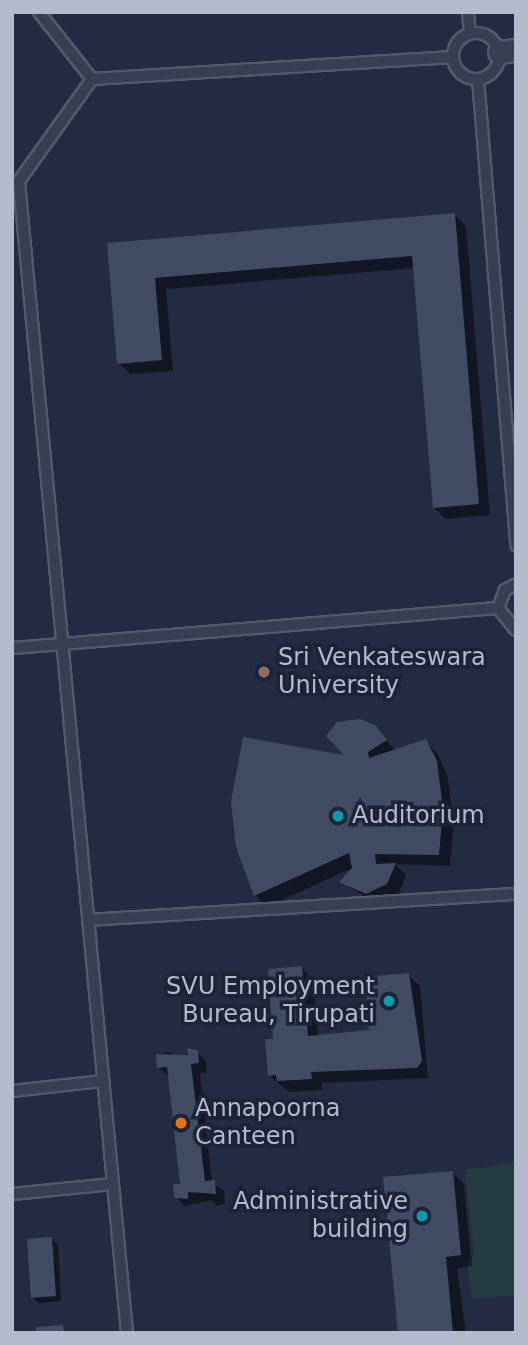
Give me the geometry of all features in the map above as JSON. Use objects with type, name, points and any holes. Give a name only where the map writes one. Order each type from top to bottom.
[{"type":"lane","points":[[38,12],[92,79]]},
{"type":"lane","points":[[453,57],[470,33],[468,12]]},
{"type":"lane","points":[[453,57],[461,74],[478,79],[495,70],[508,51],[489,36],[470,33]]},
{"type":"lane","points":[[92,79],[453,57]]},
{"type":"lane","points":[[92,79],[19,181],[127,1333]]},
{"type":"lane","points":[[478,79],[516,545]]},
{"type":"lane","points":[[498,608],[505,590],[516,584]]},
{"type":"lane","points":[[12,648],[498,608]]},
{"type":"lane","points":[[498,608],[516,630]]},
{"type":"lane","points":[[88,920],[389,907],[516,894]]},
{"type":"lane","points":[[12,1091],[103,1081]]},
{"type":"lane","points":[[12,1194],[113,1184]]},
{"type":"shaded area","points":[[516,1162],[516,1295],[472,1299],[466,1260],[475,1258],[465,1170]]},
{"type":"building","points":[[455,213],[479,504],[433,508],[412,256],[155,278],[162,360],[117,364],[107,243]]},
{"type":"building","name":"Auditorium","points":[[360,719],[375,725],[387,740],[368,752],[369,758],[426,739],[437,761],[443,808],[439,855],[375,854],[376,864],[396,863],[387,884],[366,894],[339,882],[352,868],[349,853],[254,896],[236,847],[231,802],[243,737],[344,755],[326,736],[337,722]]},
{"type":"building","name":"SVU Employment Bureau, Tirupati","points":[[302,966],[308,1036],[369,1030],[365,977],[409,973],[422,1061],[417,1068],[311,1072],[312,1079],[277,1081],[276,1075],[268,1076],[265,1039],[273,1039],[268,969]]},
{"type":"building","points":[[187,1048],[198,1050],[199,1063],[191,1064],[205,1181],[215,1180],[216,1194],[188,1192],[188,1199],[174,1198],[173,1184],[180,1184],[167,1067],[157,1068],[156,1054],[188,1055]]},
{"type":"building","name":"Administrative building","points":[[453,1171],[461,1255],[446,1257],[453,1333],[398,1333],[383,1177]]},
{"type":"building","points":[[52,1237],[56,1296],[31,1298],[27,1239]]},
{"type":"building","points":[[63,1325],[64,1333],[36,1333],[36,1327]]},
{"type":"place","name":"Sri Venkateswara University","points":[[264,672]]},
{"type":"place","name":"Auditorium","points":[[338,816]]},
{"type":"place","name":"SVU Employment Bureau, Tirupati","points":[[389,1001]]},
{"type":"place","name":"Annapoorna Canteen","points":[[181,1123]]},
{"type":"place","name":"Administrative building","points":[[422,1216]]}]
